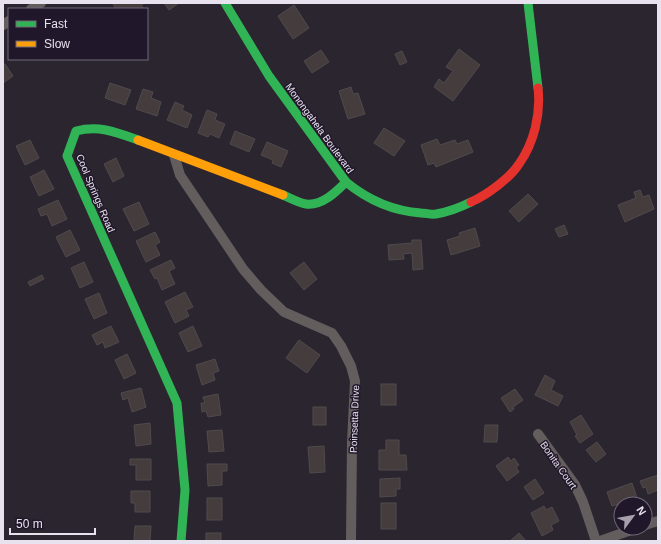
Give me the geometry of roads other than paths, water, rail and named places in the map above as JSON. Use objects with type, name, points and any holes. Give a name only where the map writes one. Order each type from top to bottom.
[{"type":"street","points":[[33,8],[42,3]]},
{"type":"street","name":"Monongahela Boulevard","points":[[225,3],[269,76],[346,182],[359,193],[386,206],[404,212],[436,214],[463,206],[490,191],[519,165],[532,140],[536,126],[539,94],[528,3]]},
{"type":"street","name":"Cool Springs Road","points":[[181,541],[185,490],[177,403],[67,156],[76,131],[101,127],[111,130],[306,204],[318,203],[329,198],[346,182]]},
{"type":"street","name":"Poinsetta Drive","points":[[174,155],[180,175],[243,270],[284,312],[332,333],[341,346],[351,366],[355,381],[352,443],[351,541]]},
{"type":"street","name":"Bonita Court","points":[[538,434],[575,485],[583,502],[596,541]]},
{"type":"street","points":[[600,541],[614,536]]}]
